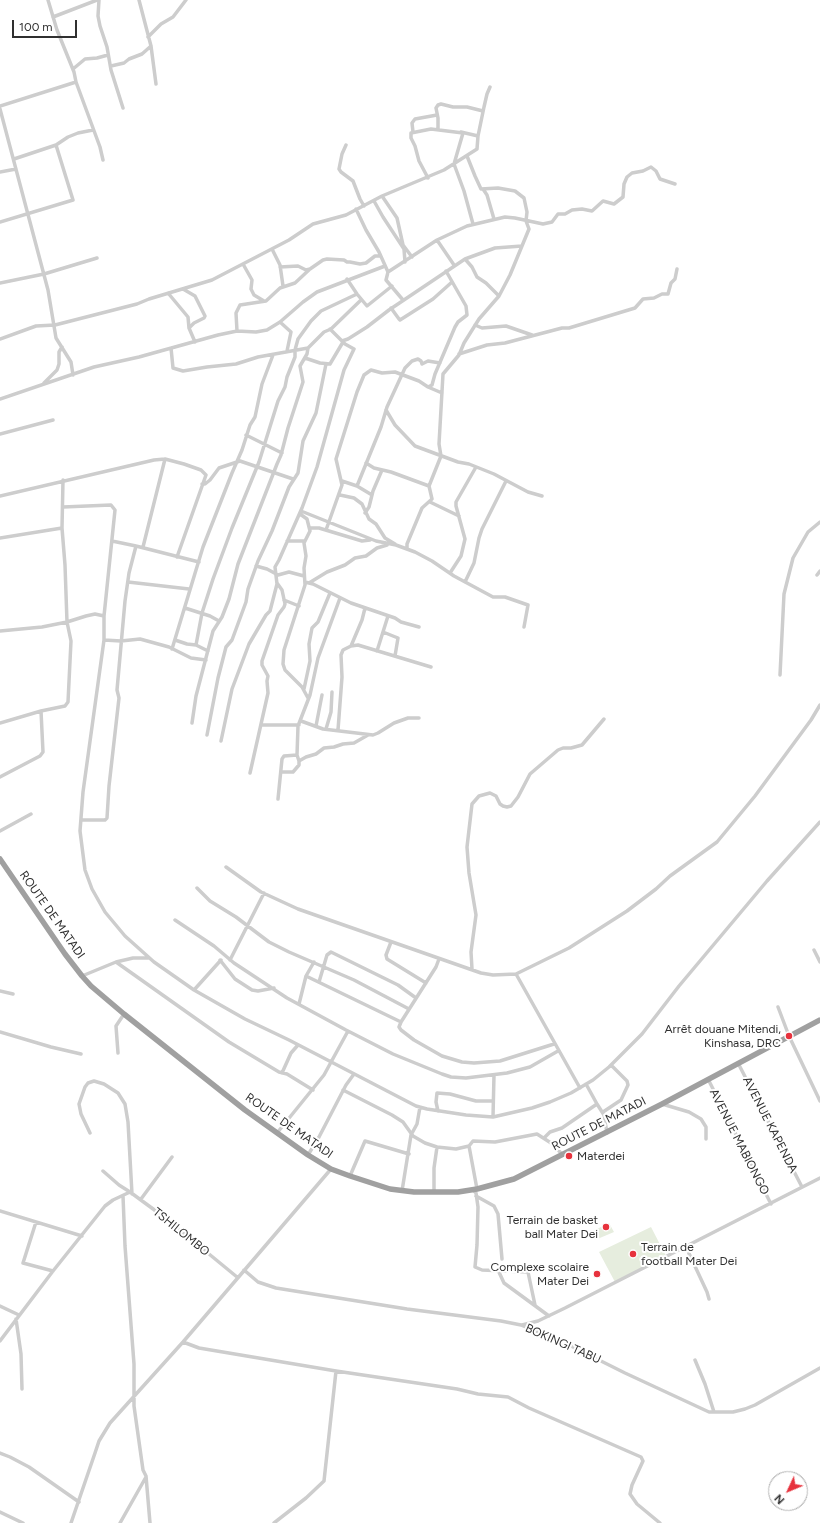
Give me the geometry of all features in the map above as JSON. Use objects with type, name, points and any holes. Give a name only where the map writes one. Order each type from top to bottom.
[{"type":"highway","name":"ROUTE DE MATADI","points":[[0,859],[65,954],[90,986],[277,1134],[308,1155],[331,1169],[371,1184],[402,1191],[458,1192],[475,1190],[514,1179],[607,1133],[820,1020]]},
{"type":"street","points":[[48,0],[60,40],[73,69],[76,82],[103,160]]},
{"type":"street","points":[[53,17],[98,0],[99,21],[123,108]]},
{"type":"street","points":[[139,0],[151,46],[156,84]]},
{"type":"street","points":[[148,37],[161,24],[173,17],[186,0]]},
{"type":"street","points":[[111,66],[124,63],[129,58],[142,54],[151,46]]},
{"type":"street","points":[[73,69],[85,59],[108,55]]},
{"type":"street","points":[[0,106],[76,82]]},
{"type":"street","points":[[0,339],[36,326],[55,325],[137,304],[212,280],[289,240],[313,224],[346,215],[382,196],[428,178],[477,149],[483,111],[490,87]]},
{"type":"street","points":[[438,129],[436,108],[441,104],[453,107],[467,107],[483,111]]},
{"type":"street","points":[[0,109],[2,125],[14,159],[44,274],[55,325],[56,338],[71,362],[73,375]]},
{"type":"street","points":[[428,178],[417,158],[415,146],[411,138],[411,133],[413,132],[412,122],[415,119],[437,115]]},
{"type":"street","points":[[413,132],[425,129],[438,129],[478,136]]},
{"type":"street","points":[[14,159],[56,145],[74,134],[93,130]]},
{"type":"street","points":[[463,133],[454,164],[464,191],[473,224]]},
{"type":"street","points":[[0,222],[72,200],[56,145]]},
{"type":"street","points":[[346,145],[342,154],[339,169],[353,181],[364,206]]},
{"type":"street","points":[[467,156],[477,182],[487,195],[494,219]]},
{"type":"street","points":[[403,300],[386,280],[388,272],[437,240],[473,224],[494,219],[515,218],[539,224],[551,222],[558,214],[565,214],[572,210],[592,210],[603,202],[616,204],[623,196],[624,184],[627,177],[650,167],[656,171],[660,179],[675,184]]},
{"type":"street","points":[[0,172],[16,169]]},
{"type":"street","points":[[407,549],[407,544],[422,508],[432,499],[428,486],[441,456],[439,444],[443,374],[458,355],[475,325],[485,311],[499,296],[510,275],[529,229],[526,221],[527,212],[524,198],[515,191],[498,188],[483,189]]},
{"type":"street","points":[[382,196],[397,218],[403,245],[412,257]]},
{"type":"street","points":[[374,201],[382,217],[404,249],[405,262]]},
{"type":"street","points":[[356,209],[388,272]]},
{"type":"street","points":[[437,240],[454,265]]},
{"type":"street","points":[[305,358],[330,364],[342,341],[367,327],[391,308],[454,265],[465,259],[495,248],[522,246]]},
{"type":"street","points":[[272,249],[280,267],[283,286]]},
{"type":"street","points":[[237,331],[236,312],[239,306],[264,301],[283,286],[295,283],[310,269],[327,259],[344,260],[347,262],[360,264],[366,263],[375,256],[380,256]]},
{"type":"street","points":[[0,283],[44,274],[97,258]]},
{"type":"street","points":[[465,259],[472,267],[477,277],[486,283],[499,296]]},
{"type":"street","points":[[243,264],[252,280],[251,289],[254,295],[264,301]]},
{"type":"street","points":[[280,267],[298,266],[306,270],[310,269]]},
{"type":"street","points":[[0,399],[94,367],[139,357],[218,335],[237,331],[260,332],[267,330],[280,322],[311,296],[348,279],[384,266]]},
{"type":"street","points":[[458,355],[488,345],[505,343],[562,328],[568,328],[635,308],[643,299],[654,298],[662,294],[667,294],[670,285],[675,279],[677,269]]},
{"type":"street","points":[[428,387],[432,385],[455,327],[458,322],[467,315],[466,306],[446,271]]},
{"type":"street","points":[[348,279],[361,300],[368,306],[392,286]]},
{"type":"street","points":[[391,308],[400,320],[434,299],[452,282]]},
{"type":"street","points":[[182,289],[195,296],[205,316],[189,328]]},
{"type":"street","points":[[168,293],[188,317],[189,328],[195,342]]},
{"type":"street","points":[[196,645],[202,613],[232,528],[257,467],[278,401],[285,387],[287,377],[295,357],[298,339],[306,326],[316,315],[357,294]]},
{"type":"street","points":[[192,724],[196,696],[213,631],[229,599],[238,564],[282,453],[303,382],[303,375],[300,368],[308,348],[361,300]]},
{"type":"street","points":[[280,322],[290,332],[287,351]]},
{"type":"street","points":[[475,325],[482,328],[506,326],[536,336]]},
{"type":"street","points":[[221,741],[230,694],[250,640],[270,611],[277,583],[275,567],[280,560],[317,467],[344,370],[354,349],[342,341],[330,329]]},
{"type":"street","points":[[42,385],[57,370],[59,364],[59,352],[62,348]]},
{"type":"street","points":[[171,348],[173,368],[183,371],[236,364],[258,357],[308,348]]},
{"type":"street","points":[[172,649],[176,640],[189,589],[198,562],[242,450],[246,435],[255,417],[262,384],[273,355]]},
{"type":"street","points":[[357,486],[401,374],[412,361],[418,360],[421,361],[422,364],[428,361],[440,363]]},
{"type":"street","points":[[207,735],[226,647],[232,640],[256,566],[293,479],[298,473],[304,441],[316,412],[326,364]]},
{"type":"street","points":[[326,530],[340,495],[342,481],[336,459],[356,392],[363,377],[371,370],[382,373],[394,372],[419,381],[442,393]]},
{"type":"street","points":[[386,410],[394,425],[414,445],[441,456],[476,467],[528,492],[542,496]]},
{"type":"street","points":[[0,434],[53,420]]},
{"type":"street","points":[[246,435],[265,443],[268,447],[282,453]]},
{"type":"street","points":[[143,547],[166,459]]},
{"type":"street","points":[[0,496],[132,464],[166,459],[203,472],[206,475],[177,557]]},
{"type":"street","points":[[202,484],[205,484],[210,480],[219,468],[237,461],[245,462],[293,479]]},
{"type":"street","points":[[366,463],[374,468],[428,486]]},
{"type":"street","points":[[450,573],[461,556],[465,538],[456,502],[476,467]]},
{"type":"street","points":[[365,513],[369,507],[382,470]]},
{"type":"street","points":[[0,723],[41,711],[65,706],[68,702],[71,641],[67,622],[62,528],[63,480]]},
{"type":"street","points":[[342,481],[357,486],[372,495]]},
{"type":"street","points":[[465,582],[474,564],[478,538],[506,481]]},
{"type":"street","points":[[340,495],[357,500],[363,506],[369,519],[376,524],[385,538],[425,557],[465,582],[493,597],[505,597],[528,605],[524,627]]},
{"type":"street","points":[[430,502],[459,516]]},
{"type":"street","points":[[63,507],[111,505],[115,510],[104,616],[104,640],[83,792],[80,831],[85,870],[92,889],[105,912],[125,936],[149,958],[166,972],[194,990],[245,1019],[332,1062],[406,1102],[438,1111],[493,1117],[532,1108],[566,1096],[586,1084],[611,1064],[642,1034],[683,980],[767,881],[820,822]]},
{"type":"street","points":[[300,512],[374,540],[396,544]]},
{"type":"street","points":[[300,512],[306,518],[310,528],[310,532],[304,541],[306,556],[304,576],[307,583],[340,598],[419,628]]},
{"type":"street","points":[[780,675],[784,594],[793,558],[808,532],[820,522]]},
{"type":"street","points":[[310,528],[314,527],[362,541],[374,540]]},
{"type":"street","points":[[0,538],[62,528]]},
{"type":"street","points":[[112,541],[143,547],[198,562]]},
{"type":"street","points":[[287,541],[304,541]]},
{"type":"street","points":[[308,698],[304,689],[285,670],[283,664],[284,650],[307,583],[353,560],[366,556],[379,547],[390,544]]},
{"type":"street","points":[[81,820],[105,820],[107,818],[119,698],[117,690],[125,596],[136,546]]},
{"type":"street","points":[[256,566],[267,569],[276,574],[290,572],[304,576]]},
{"type":"street","points":[[817,575],[820,571]]},
{"type":"street","points":[[128,582],[189,589]]},
{"type":"street","points":[[250,774],[268,693],[266,681],[268,676],[262,665],[262,661],[278,615],[284,607],[282,590],[277,583]]},
{"type":"street","points":[[304,689],[310,661],[309,644],[312,628],[318,622],[330,593]]},
{"type":"street","points":[[280,772],[293,772],[298,768],[299,761],[297,756],[300,723],[318,658],[340,598]]},
{"type":"street","points":[[284,600],[299,606]]},
{"type":"street","points":[[185,608],[202,613],[219,621]]},
{"type":"street","points":[[351,646],[362,620],[365,608]]},
{"type":"street","points":[[0,631],[42,627],[95,614],[104,616]]},
{"type":"street","points":[[377,650],[388,616]]},
{"type":"street","points":[[383,632],[398,638],[395,656]]},
{"type":"street","points":[[104,640],[121,641],[140,639],[172,649],[191,658],[206,660]]},
{"type":"street","points":[[176,640],[187,644],[196,645],[208,651]]},
{"type":"street","points":[[338,730],[342,677],[341,655],[343,650],[351,646],[358,645],[431,667]]},
{"type":"street","points":[[326,729],[331,712],[332,692]]},
{"type":"street","points":[[316,726],[322,695]]},
{"type":"street","points":[[226,867],[264,893],[298,909],[489,975],[516,974],[568,948],[627,911],[656,889],[670,876],[717,842],[754,796],[811,720],[820,705]]},
{"type":"street","points":[[0,777],[40,756],[43,752],[41,711]]},
{"type":"street","points":[[261,725],[300,723],[326,729],[368,734],[378,733],[394,723],[408,718],[419,718]]},
{"type":"street","points":[[472,969],[471,952],[476,915],[469,873],[467,847],[472,804],[479,796],[490,792],[496,796],[503,806],[507,808],[511,806],[518,797],[530,774],[558,750],[582,745],[604,719]]},
{"type":"street","points":[[299,761],[316,754],[324,748],[334,748],[343,744],[354,743],[368,734]]},
{"type":"street","points":[[278,799],[281,763],[284,756],[297,756]]},
{"type":"street","points":[[0,831],[31,814]]},
{"type":"street","points":[[197,888],[215,904],[248,925],[269,942],[361,983],[409,1009]]},
{"type":"street","points":[[230,960],[264,893]]},
{"type":"street","points":[[175,920],[214,946],[225,957],[298,1004],[348,1031],[421,1066],[451,1077],[466,1078],[494,1075],[530,1067],[558,1051]]},
{"type":"street","points":[[391,942],[386,955],[387,958],[426,983]]},
{"type":"street","points":[[814,950],[820,962]]},
{"type":"street","points":[[319,982],[329,953],[336,954],[398,985],[416,998]]},
{"type":"street","points":[[82,976],[116,962],[141,957],[149,958]]},
{"type":"street","points":[[194,990],[220,960],[225,957]]},
{"type":"street","points":[[439,958],[436,968],[399,1027],[414,1040],[442,1056],[462,1062],[474,1063],[500,1061],[554,1044]]},
{"type":"street","points":[[220,960],[235,979],[252,990],[258,991],[274,988]]},
{"type":"street","points":[[116,962],[229,1042],[313,1090]]},
{"type":"street","points":[[298,1004],[306,976],[314,962]]},
{"type":"street","points":[[516,974],[580,1088]]},
{"type":"street","points":[[306,976],[401,1022]]},
{"type":"street","points":[[0,991],[13,994]]},
{"type":"street","points":[[778,1007],[789,1036],[820,1101]]},
{"type":"street","points":[[118,1053],[116,1026],[124,1014]]},
{"type":"street","points":[[277,1134],[324,1075],[348,1031]]},
{"type":"street","points":[[0,1032],[81,1054]]},
{"type":"street","points":[[282,1073],[289,1057],[298,1045]]},
{"type":"street","name":"AVENUE KAPENDA","points":[[738,1063],[802,1187]]},
{"type":"street","points":[[603,1112],[621,1100],[628,1084],[611,1064]]},
{"type":"street","points":[[308,1155],[343,1090],[354,1074]]},
{"type":"street","points":[[493,1117],[494,1075]]},
{"type":"street","name":"AVENUE MABIONGO","points":[[708,1080],[771,1204]]},
{"type":"street","points":[[0,1341],[53,1271],[108,1203],[131,1193],[126,1104],[115,1090],[94,1081],[88,1083],[85,1087],[79,1104],[81,1114],[90,1133]]},
{"type":"street","points":[[586,1084],[603,1112],[607,1133]]},
{"type":"street","points":[[343,1090],[392,1115],[403,1122],[411,1134],[425,1143],[437,1147],[456,1149],[469,1146],[473,1141],[495,1142],[536,1134],[552,1143],[563,1155]]},
{"type":"street","points":[[438,1111],[436,1102],[438,1092],[476,1101],[493,1101]]},
{"type":"street","points":[[544,1138],[550,1132],[562,1128],[597,1104]]},
{"type":"street","points":[[662,1104],[689,1112],[701,1119],[706,1127],[706,1139]]},
{"type":"street","points":[[402,1191],[411,1134],[417,1124],[420,1107]]},
{"type":"street","points":[[350,1176],[365,1141],[409,1154]]},
{"type":"street","points":[[469,1146],[478,1207],[475,1266],[479,1269],[529,1273],[535,1305]]},
{"type":"street","points":[[434,1192],[434,1168],[437,1147]]},
{"type":"street","points":[[141,1199],[172,1158]]},
{"type":"street","points":[[71,1523],[102,1436],[114,1419],[183,1342],[237,1277],[331,1169]]},
{"type":"street","name":"TSHILOMBO","points":[[103,1171],[119,1185],[141,1199],[237,1277]]},
{"type":"street","points":[[521,1325],[549,1316],[820,1178]]},
{"type":"street","points":[[123,1196],[125,1246],[134,1364],[134,1412],[143,1470],[146,1476],[150,1523]]},
{"type":"street","points":[[476,1196],[494,1206],[498,1214],[502,1259]]},
{"type":"street","points":[[0,1211],[82,1236]]},
{"type":"street","points":[[36,1222],[23,1263],[53,1271]]},
{"type":"street","points":[[686,1247],[708,1292],[709,1299]]},
{"type":"street","name":"BOKINGI TABU","points":[[244,1270],[258,1282],[276,1288],[407,1309],[521,1325],[569,1345],[625,1374],[702,1409],[714,1412],[734,1412],[745,1409],[820,1368]]},
{"type":"street","points":[[498,1270],[504,1283],[549,1316]]},
{"type":"street","points":[[0,1306],[19,1315]]},
{"type":"street","points":[[16,1319],[22,1354],[22,1388]]},
{"type":"street","points":[[183,1342],[199,1348],[456,1389],[478,1394],[508,1397],[529,1408],[641,1457],[643,1461],[632,1485],[630,1494],[636,1504],[660,1523]]},
{"type":"street","points":[[695,1360],[714,1412]]},
{"type":"street","points":[[274,1523],[306,1498],[324,1481],[336,1371]]},
{"type":"street","points":[[0,1453],[29,1467],[79,1502]]},
{"type":"street","points":[[120,1523],[146,1476]]},
{"type":"street","points":[[0,1512],[23,1523]]},
{"type":"green space","name":"Terrain de basket ball Mater Dei","points":[[609,1223],[614,1232],[595,1240],[591,1232]]},
{"type":"green space","name":"Terrain de football Mater Dei","points":[[651,1227],[666,1256],[615,1282],[599,1252]]},
{"type":"place","name":"Arrêt douane Mitendi, Kinshasa, DRC","points":[[789,1036]]},
{"type":"place","name":"Materdei","points":[[569,1156]]},
{"type":"place","name":"Terrain de basket ball Mater Dei","points":[[606,1227]]},
{"type":"place","name":"Terrain de football Mater Dei","points":[[633,1254]]},
{"type":"place","name":"Complexe scolaire Mater Dei","points":[[597,1274]]}]
